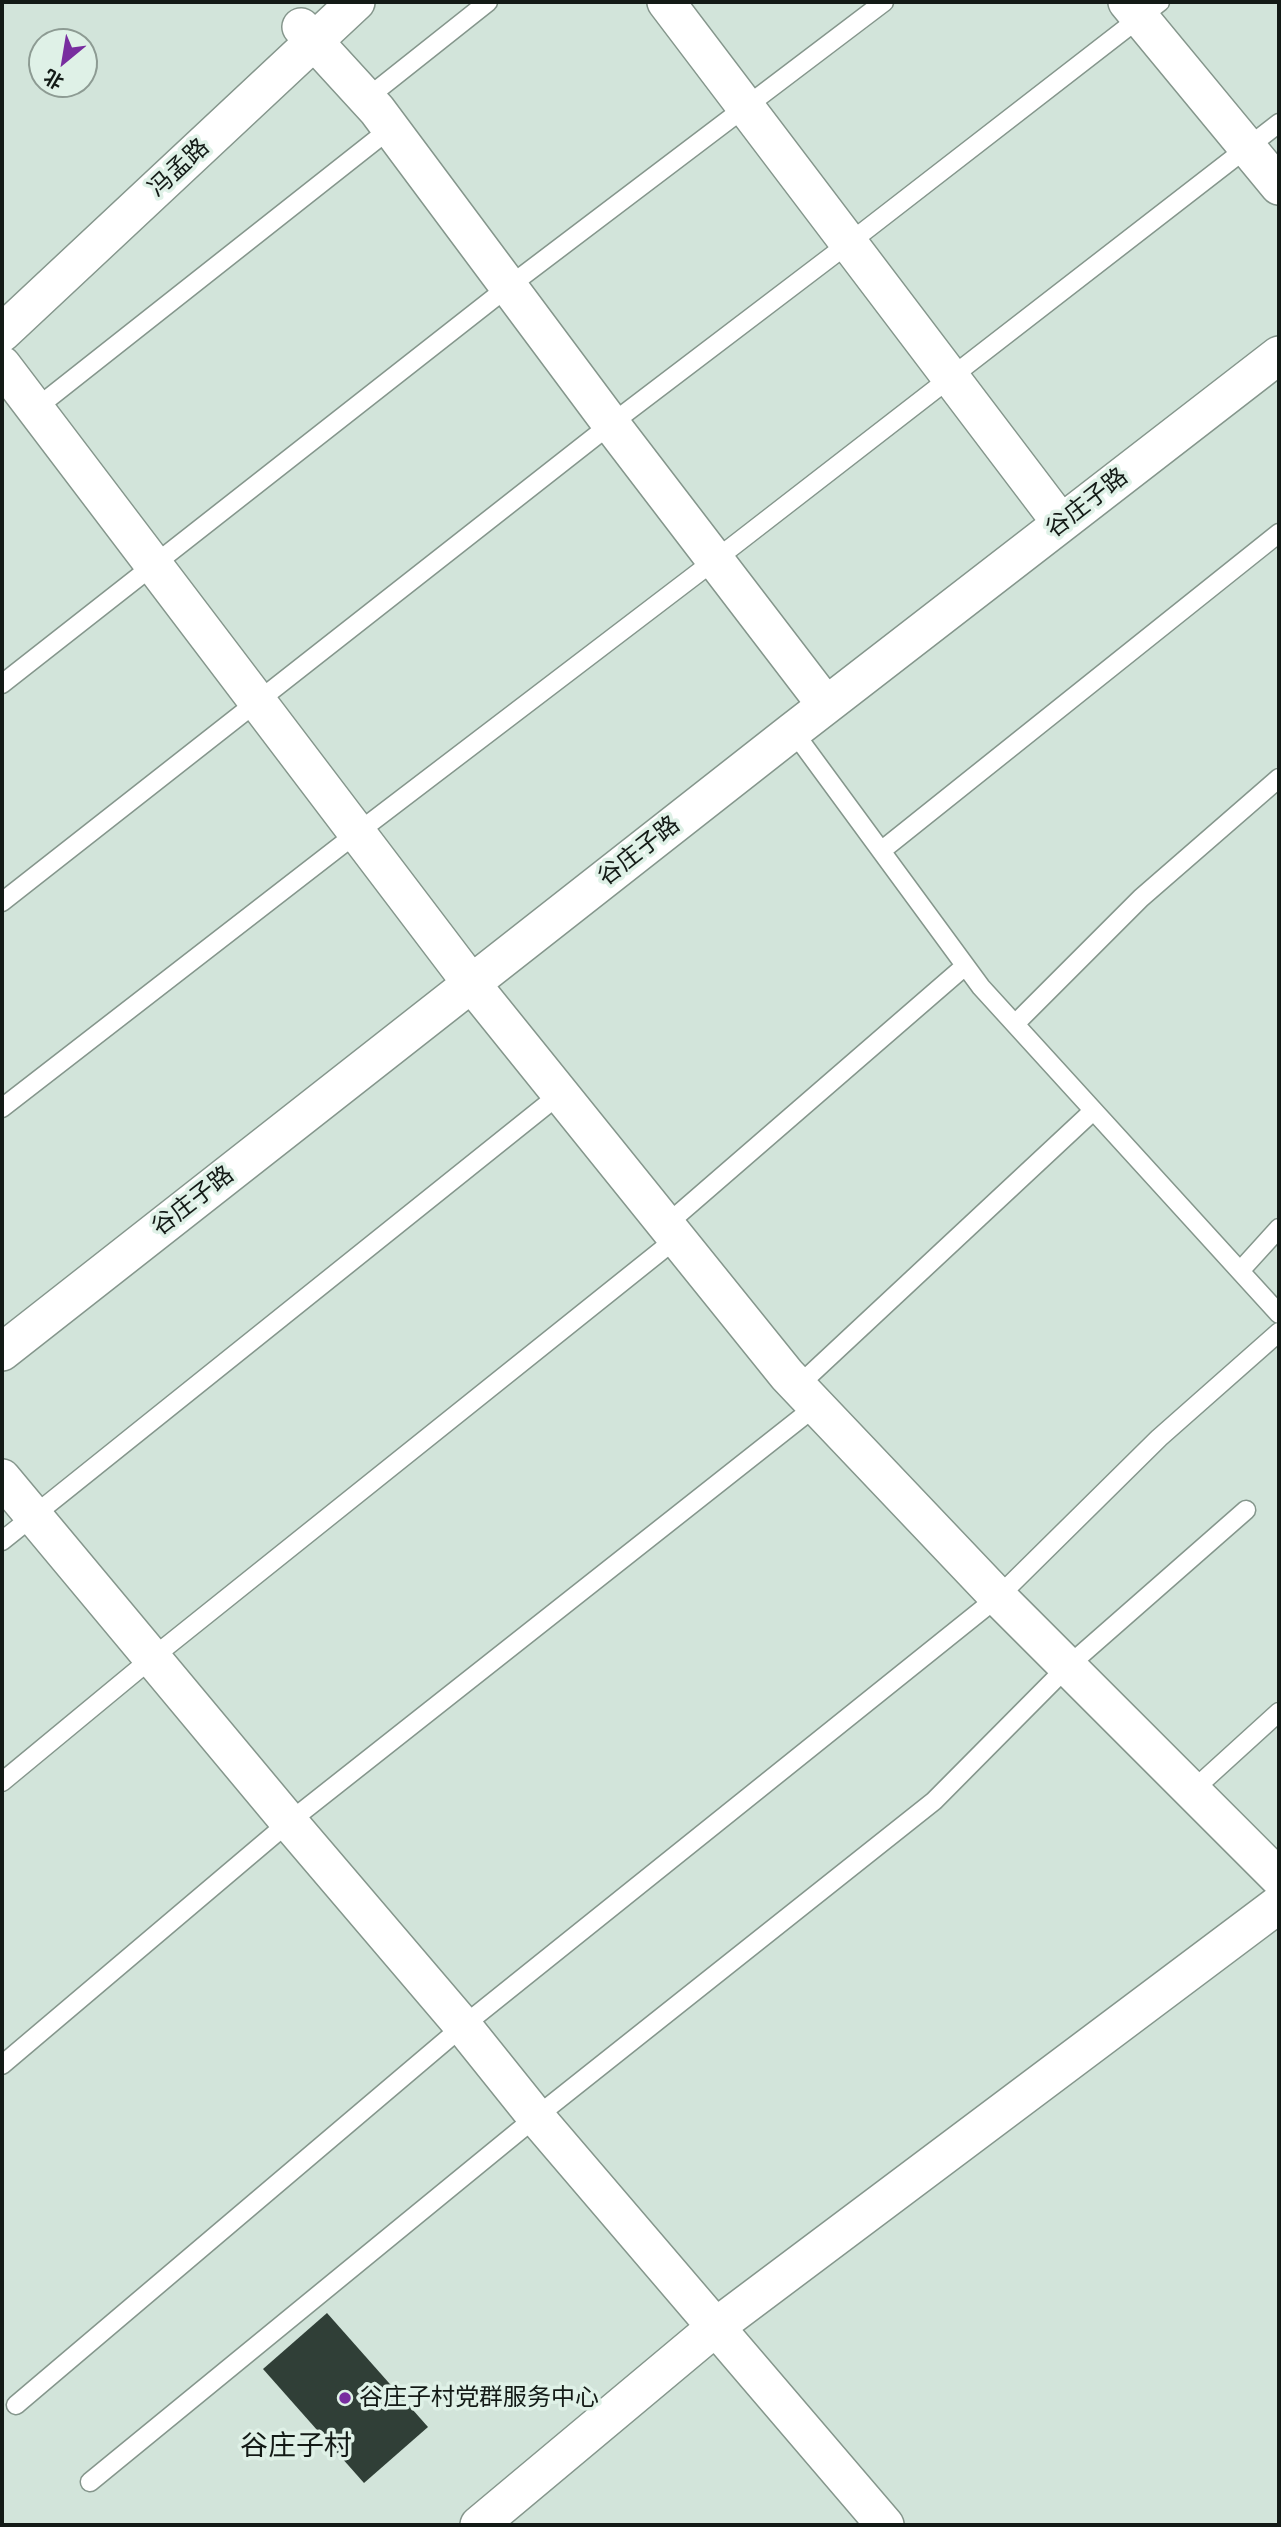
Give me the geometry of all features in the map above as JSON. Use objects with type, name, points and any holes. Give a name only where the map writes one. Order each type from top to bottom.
[{"type":"street","name":"冯孟路","points":[[2,333],[307,34],[328,2]]},
{"type":"street","name":"冯孟路","points":[[2,310],[307,34],[356,2]]},
{"type":"street","points":[[666,2],[1061,523]]},
{"type":"street","points":[[1142,7],[1279,186]]},
{"type":"street","points":[[307,34],[346,74],[391,128],[611,424],[826,705]]},
{"type":"street","name":"谷庄子路","points":[[2,1352],[826,705],[1279,355]]},
{"type":"street","points":[[2,365],[471,983],[807,1396],[998,1597],[1279,1878]]},
{"type":"street","points":[[2,1478],[463,2026],[536,2117],[885,2525]]},
{"type":"street","points":[[479,2525],[717,2326],[1279,1904]]},
{"type":"lane","points":[[366,98],[488,2]]},
{"type":"lane","points":[[2,684],[509,287],[884,2]]},
{"type":"lane","points":[[2,902],[611,424],[849,243],[1142,7]]},
{"type":"lane","points":[[2,1108],[357,833],[715,561],[1279,123]]},
{"type":"lane","points":[[35,409],[391,128]]},
{"type":"lane","points":[[881,851],[1279,533]]},
{"type":"lane","points":[[793,731],[965,966],[1014,1024],[1279,1314]]},
{"type":"lane","points":[[1014,1024],[1141,898],[1279,778]]},
{"type":"lane","points":[[2,1782],[672,1231],[965,966]]},
{"type":"lane","points":[[2,1541],[560,1094]]},
{"type":"lane","points":[[2,2066],[289,1822],[807,1396],[1093,1111]]},
{"type":"lane","points":[[1240,1271],[1279,1228]]},
{"type":"lane","points":[[16,2405],[463,2026],[998,1597],[1159,1438],[1279,1332]]},
{"type":"lane","points":[[90,2482],[536,2117],[934,1801],[1067,1667],[1246,1510]]},
{"type":"lane","points":[[1192,1791],[1279,1712]]},
{"type":"building","name":"谷庄子村党群服务中心","points":[[327,2313],[428,2427],[364,2483],[263,2369]]},
{"type":"place","name":"谷庄子村党群服务中心","points":[[345,2398]]},
{"type":"district","name":"谷庄子村","points":[[296,2447]]}]
